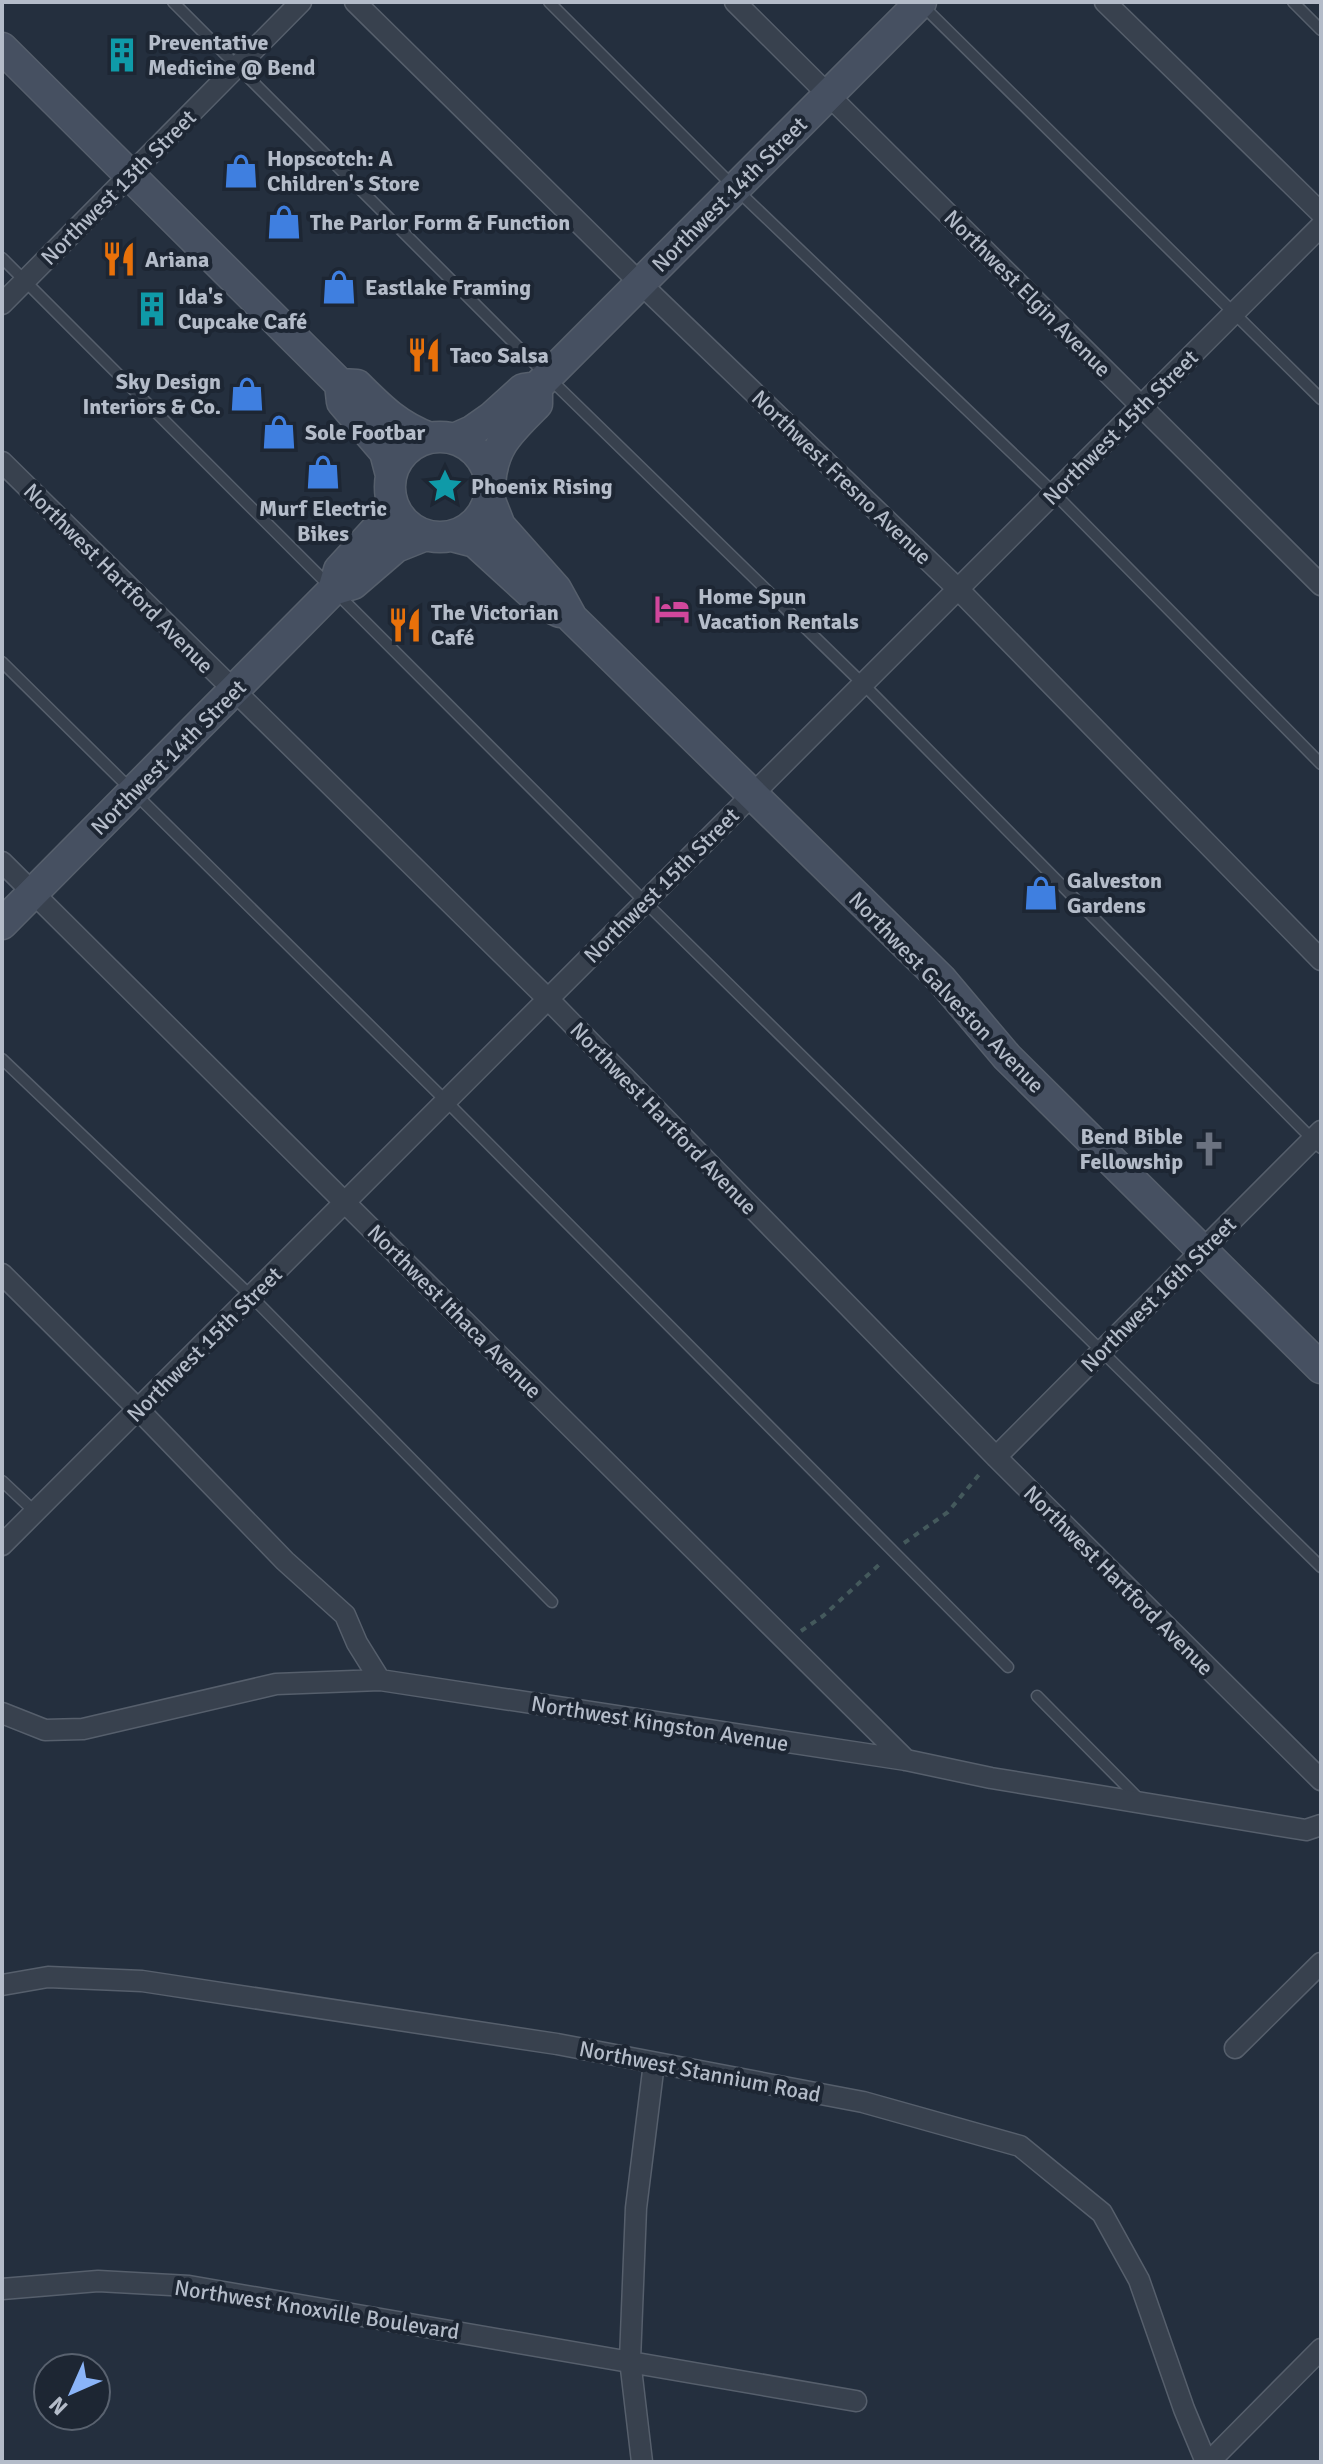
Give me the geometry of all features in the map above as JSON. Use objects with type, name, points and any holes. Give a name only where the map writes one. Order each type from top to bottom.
[{"type":"street","name":"Northwest 13th Street","points":[[2,304],[301,2]]},
{"type":"street","name":"Northwest Fresno Avenue","points":[[355,2],[640,283],[958,589],[1321,960]]},
{"type":"street","name":"Northwest Elgin Avenue","points":[[735,2],[1321,585]]},
{"type":"street","name":"Northwest 14th Street","points":[[442,438],[472,431],[523,389],[543,382],[920,2]]},
{"type":"street","points":[[1105,2],[1321,213]]},
{"type":"street","points":[[2,48],[340,384],[342,402],[385,452],[391,488],[404,523],[439,536],[465,531],[476,522],[484,511],[490,491],[486,468],[478,454],[465,444],[408,429],[357,385],[340,384]]},
{"type":"street","name":"Northwest 15th Street","points":[[2,1545],[1321,226]]},
{"type":"street","name":"Northwest 14th Street","points":[[490,491],[496,451],[537,404],[543,382]]},
{"type":"street","points":[[391,488],[396,463],[404,451],[416,442],[442,438]]},
{"type":"street","name":"Northwest Hartford Avenue","points":[[2,462],[548,999],[996,1457],[1321,1780]]},
{"type":"street","name":"Northwest 14th Street","points":[[2,924],[333,590],[339,570],[384,521],[391,488]]},
{"type":"street","name":"Northwest Galveston Avenue","points":[[490,491],[500,526],[556,589],[572,618],[941,979],[1007,1057],[1321,1368]]},
{"type":"street","name":"Northwest 14th Street","points":[[333,590],[353,584],[396,547],[439,536]]},
{"type":"street","name":"Northwest Galveston Avenue","points":[[439,536],[475,542],[543,604],[572,618]]},
{"type":"street","name":"Northwest Ithaca Avenue","points":[[2,862],[906,1760]]},
{"type":"street","name":"Northwest 16th Street","points":[[996,1457],[1202,1249],[1318,1140]]},
{"type":"street","points":[[2,1274],[285,1561],[345,1615],[357,1643],[380,1680]]},
{"type":"street","name":"Northwest Kingston Avenue","points":[[2,1713],[45,1730],[83,1729],[276,1684],[380,1680],[906,1760],[991,1778],[1306,1830],[1321,1825]]},
{"type":"street","points":[[1235,2048],[1321,1963]]},
{"type":"street","name":"Northwest Stannium Road","points":[[2,1985],[48,1977],[142,1981],[557,2044],[863,2102],[1020,2146],[1102,2213],[1139,2280],[1184,2409],[1208,2462]]},
{"type":"street","points":[[642,2462],[630,2360],[636,2208],[654,2063]]},
{"type":"street","name":"Northwest Knoxville Boulevard","points":[[2,2289],[98,2281],[189,2286],[856,2401]]},
{"type":"street","points":[[1208,2462],[1321,2349]]},
{"type":"lane","points":[[173,2],[543,382],[863,684],[1318,1140]]},
{"type":"lane","points":[[549,2],[736,189],[1054,493],[1321,764]]},
{"type":"lane","points":[[920,2],[1321,399]]},
{"type":"lane","points":[[1293,2],[1321,30]]},
{"type":"lane","points":[[2,258],[645,902],[1321,1567]]},
{"type":"lane","points":[[2,662],[446,1101],[1008,1667]]},
{"type":"lane","points":[[2,1059],[251,1296],[552,1602]]},
{"type":"lane","points":[[2,1481],[35,1512]]},
{"type":"lane","points":[[1037,1696],[1144,1803]]},
{"type":"place","name":"Preventative Medicine @ Bend","points":[[122,55]]},
{"type":"place","name":"Hopscotch: A Children's Store","points":[[241,171]]},
{"type":"place","name":"The Parlor Form & Function","points":[[284,222]]},
{"type":"place","name":"Ariana","points":[[119,259]]},
{"type":"place","name":"Eastlake Framing","points":[[339,287]]},
{"type":"place","name":"Ida's Cupcake Café","points":[[152,309]]},
{"type":"place","name":"Taco Salsa","points":[[424,355]]},
{"type":"place","name":"Sky Design Interiors & Co.","points":[[247,394]]},
{"type":"place","name":"Sole Footbar","points":[[279,432]]},
{"type":"place","name":"Murf Electric Bikes","points":[[323,472]]},
{"type":"place","name":"Phoenix Rising","points":[[445,486]]},
{"type":"place","name":"Home Spun Vacation Rentals","points":[[672,609]]},
{"type":"place","name":"The Victorian Café","points":[[405,625]]},
{"type":"place","name":"Galveston Gardens","points":[[1041,893]]},
{"type":"place","name":"Bend Bible Fellowship","points":[[1209,1149]]}]
